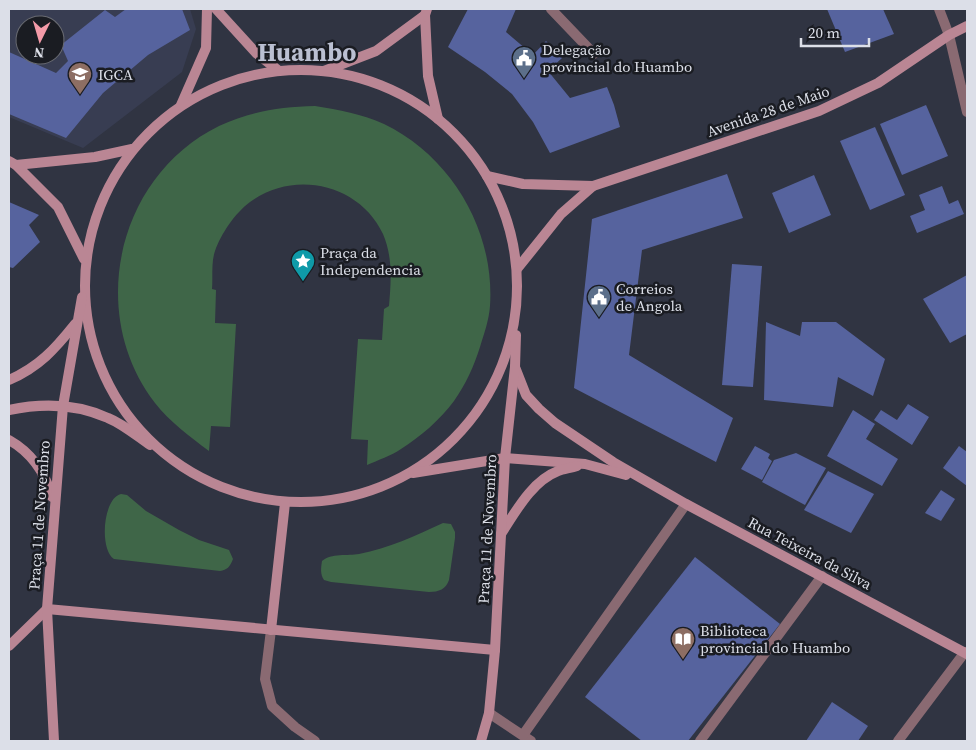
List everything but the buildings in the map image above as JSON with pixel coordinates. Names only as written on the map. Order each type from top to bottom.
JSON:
[{"type":"main road","points":[[181,105],[206,48],[207,9]]},
{"type":"main road","points":[[216,9],[256,53],[279,71]]},
{"type":"main road","points":[[324,71],[376,51],[426,12]]},
{"type":"main road","points":[[426,12],[428,76],[438,119]]},
{"type":"main road","name":"Avenida 28 de Maio","points":[[594,186],[819,111],[878,83],[949,35],[967,26]]},
{"type":"main road","name":"Praça 11 de Novembro","points":[[54,741],[47,609],[54,503],[63,406],[82,293],[84,259],[100,200],[132,149],[155,125],[181,105],[228,82],[279,71],[324,71],[385,87],[438,119],[487,176],[508,221],[517,269],[515,366],[505,458],[495,650],[489,713],[481,741]]},
{"type":"main road","points":[[12,163],[95,158],[132,149]]},
{"type":"main road","points":[[12,163],[58,207],[84,259]]},
{"type":"main road","points":[[487,176],[523,184],[594,186]]},
{"type":"main road","points":[[517,269],[561,214],[594,186]]},
{"type":"main road","name":"Praça 11 de Novembro","points":[[82,293],[103,379],[157,450],[217,487],[285,503],[350,498],[411,473],[450,444],[482,407],[504,364],[516,317]]},
{"type":"main road","points":[[9,380],[31,369],[43,360],[76,324]]},
{"type":"main road","name":"Rua Teixeira da Silva","points":[[515,366],[526,395],[539,409],[555,423],[612,462],[686,504],[966,653]]},
{"type":"main road","points":[[9,410],[28,406],[63,406],[108,418],[157,450]]},
{"type":"main road","points":[[9,440],[20,446],[32,457],[42,471],[54,503]]},
{"type":"main road","name":"Rua Teixeira da Silva","points":[[411,473],[505,458],[585,464],[639,478]]},
{"type":"main road","points":[[500,534],[518,507],[535,487],[557,472],[585,464]]},
{"type":"main road","points":[[270,630],[285,503]]},
{"type":"main road","points":[[9,646],[47,609],[495,650]]},
{"type":"street","points":[[551,9],[594,54]]},
{"type":"street","points":[[939,9],[949,35],[967,112]]},
{"type":"street","points":[[489,713],[527,738],[686,504]]},
{"type":"street","points":[[700,741],[822,576]]},
{"type":"street","points":[[270,630],[265,679],[272,706],[294,727],[315,741]]},
{"type":"street","points":[[898,741],[966,653]]},
{"type":"shaded area","name":"IGCA","points":[[9,9],[190,9],[196,29],[182,72],[83,148],[9,117]]},
{"type":"green space","points":[[315,106],[359,115],[384,124],[408,138],[430,156],[449,176],[477,224],[490,278],[490,306],[486,327],[478,354],[458,395],[442,415],[415,439],[393,454],[367,465],[368,440],[351,439],[358,339],[382,340],[384,309],[389,306],[390,261],[383,234],[372,217],[359,203],[342,193],[324,187],[305,184],[286,186],[267,192],[244,207],[229,224],[221,238],[215,251],[213,265],[212,289],[216,290],[215,323],[236,324],[230,427],[211,426],[209,451],[173,423],[155,403],[134,367],[122,329],[118,289],[123,250],[136,212],[156,178],[184,149],[219,126],[266,111],[290,107]]},
{"type":"green space","points":[[121,494],[127,495],[146,511],[179,530],[199,540],[229,550],[233,559],[231,564],[226,569],[220,571],[114,559],[109,554],[106,545],[105,524],[110,504]]},
{"type":"green space","points":[[443,523],[451,524],[455,532],[455,538],[449,580],[442,589],[429,592],[331,582],[323,578],[321,571],[322,561],[326,558],[359,554],[381,548]]},
{"type":"place","name":"Delegação provincial do Huambo","points":[[524,79]]},
{"type":"place","name":"IGCA","points":[[80,95]]},
{"type":"place","name":"Praça da Independencia","points":[[303,282]]},
{"type":"place","name":"Correios de Angola","points":[[599,318]]},
{"type":"place","name":"Biblioteca provincial do Huambo","points":[[683,660]]},
{"type":"district","name":"Huambo","points":[[307,52]]}]
